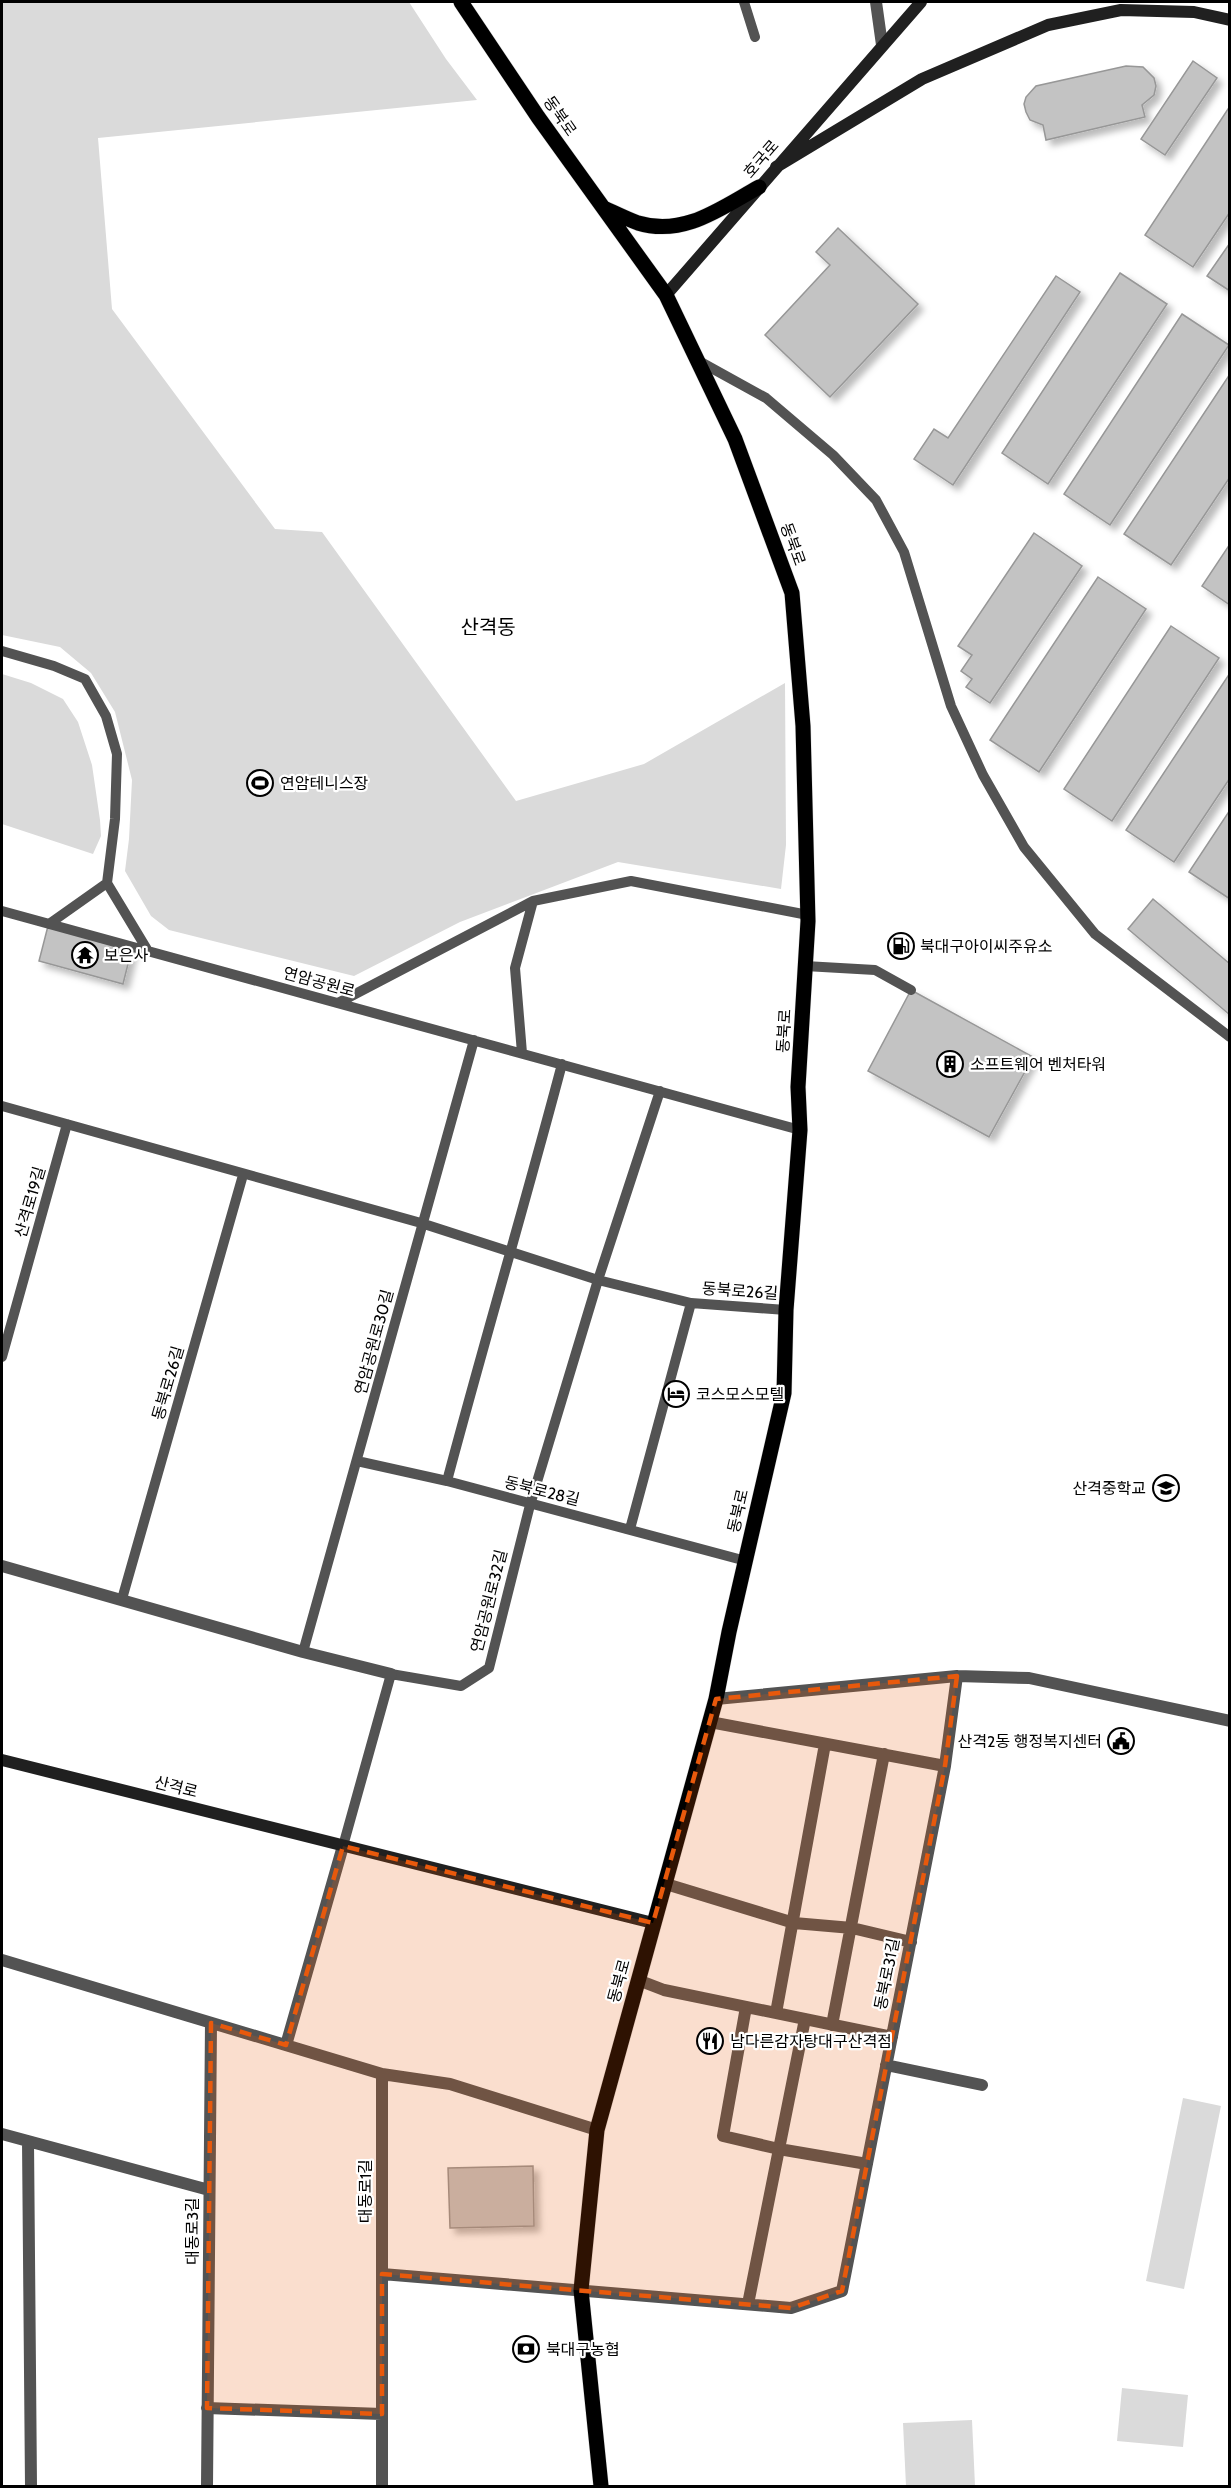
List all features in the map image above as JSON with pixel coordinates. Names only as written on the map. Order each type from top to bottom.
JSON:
[{"type":"main road","name":"동북로","points":[[461,2],[538,117],[666,295],[735,440],[792,593],[803,726],[808,915],[798,1087],[800,1130],[786,1310],[784,1393],[717,1699],[597,2130],[581,2290],[601,2487]]},
{"type":"main road","name":"호국로","points":[[666,295],[921,2]]},
{"type":"main road","points":[[776,167],[922,79],[1048,25],[1121,10],[1194,12],[1230,20]]},
{"type":"main road","points":[[604,208],[640,223],[671,227],[694,223],[759,187]]},
{"type":"main road","name":"산격로","points":[[2,1760],[654,1923]]},
{"type":"street","points":[[876,2],[882,45]]},
{"type":"street","name":"연암공원로32길","points":[[2,1566],[303,1652],[391,1674]]},
{"type":"street","points":[[717,1699],[957,1676],[1029,1678],[1230,1721]]},
{"type":"street","name":"동북로31길","points":[[581,2290],[791,2308],[842,2291],[945,1766],[957,1676]]},
{"type":"street","points":[[710,1722],[945,1766]]},
{"type":"street","points":[[776,2013],[825,1744]]},
{"type":"street","points":[[832,2025],[884,1754]]},
{"type":"street","points":[[286,2045],[343,1846]]},
{"type":"street","points":[[666,1884],[794,1923],[852,1928],[911,1942]]},
{"type":"street","points":[[2,1960],[382,2074],[450,2084],[597,2130]]},
{"type":"street","points":[[638,1980],[664,1990],[892,2037]]},
{"type":"street","points":[[746,2007],[723,2136],[779,2149],[867,2164]]},
{"type":"street","points":[[748,2304],[805,2019]]},
{"type":"street","points":[[209,2190],[211,2023]]},
{"type":"street","points":[[886,2065],[982,2085]]},
{"type":"street","name":"대동로1길","points":[[382,2074],[382,2487]]},
{"type":"street","name":"대동로3길","points":[[2,2134],[209,2190],[207,2487]]},
{"type":"street","points":[[28,2141],[31,2487]]},
{"type":"street","points":[[382,2274],[581,2290]]},
{"type":"street","points":[[207,2408],[382,2414]]},
{"type":"lane","points":[[744,2],[755,37]]},
{"type":"lane","points":[[697,360],[766,398],[833,455],[876,500],[904,552],[951,706],[983,775],[1024,847],[1095,934],[1230,1037]]},
{"type":"lane","points":[[2,651],[54,666],[85,679],[106,716],[117,754],[115,819],[107,883],[148,951]]},
{"type":"lane","points":[[338,1003],[533,901],[631,881],[808,915]]},
{"type":"lane","points":[[49,924],[107,883]]},
{"type":"lane","points":[[522,1053],[515,968],[533,901]]},
{"type":"lane","name":"연암공원로","points":[[2,911],[800,1130]]},
{"type":"lane","points":[[806,966],[875,970],[911,990]]},
{"type":"lane","name":"연암공원로30길","points":[[303,1652],[474,1040]]},
{"type":"lane","points":[[447,1481],[483,1343],[511,1252],[562,1064]]},
{"type":"lane","name":"연암공원로32길","points":[[391,1674],[461,1686],[489,1668],[530,1505],[598,1280],[660,1091]]},
{"type":"lane","name":"동북로26길","points":[[2,1106],[422,1223],[598,1280],[691,1303],[786,1310]]},
{"type":"lane","name":"산격로19길","points":[[2,1357],[67,1124]]},
{"type":"lane","name":"동북로26길","points":[[122,1599],[243,1175]]},
{"type":"lane","name":"동북로26길","points":[[630,1529],[665,1407],[691,1303]]},
{"type":"lane","name":"동북로28길","points":[[357,1461],[447,1481],[746,1561]]},
{"type":"lane","points":[[343,1846],[391,1674]]},
{"type":"highlighted area","points":[[957,1676],[945,1766],[842,2291],[791,2308],[382,2274],[382,2414],[207,2408],[211,2023],[286,2045],[343,1846],[653,1923],[716,1699]]},
{"type":"shaded area","points":[[2,2],[409,2],[446,59],[477,100],[98,138],[112,309],[275,529],[322,532],[516,801],[644,764],[785,683],[786,845],[781,889],[618,862],[460,922],[354,976],[169,930],[151,916],[125,871],[132,780],[115,712],[91,673],[60,647],[2,635]]},
{"type":"shaded area","points":[[2,674],[31,683],[63,699],[78,722],[92,765],[100,820],[101,836],[93,854],[2,824]]},
{"type":"shaded area","points":[[1183,2098],[1221,2106],[1184,2289],[1146,2281]]},
{"type":"shaded area","points":[[1122,2388],[1188,2395],[1183,2447],[1117,2441]]},
{"type":"shaded area","points":[[972,2420],[975,2486],[906,2486],[903,2423]]},
{"type":"building","points":[[1193,61],[1217,78],[1165,155],[1141,139]]},
{"type":"building","points":[[1126,66],[1143,67],[1154,78],[1156,86],[1154,95],[1142,105],[1145,117],[1046,140],[1043,125],[1030,120],[1024,104],[1026,97],[1036,86]]},
{"type":"building","points":[[1230,106],[1230,212],[1193,267],[1145,235]]},
{"type":"building","points":[[838,228],[918,304],[830,397],[765,335],[830,265],[816,252]]},
{"type":"building","points":[[1230,243],[1230,291],[1207,276]]},
{"type":"building","points":[[1120,273],[1167,304],[1048,484],[1002,453]]},
{"type":"building","points":[[1056,276],[1080,292],[953,485],[914,459],[934,429],[948,438]]},
{"type":"building","points":[[1182,314],[1229,345],[1110,525],[1064,494]]},
{"type":"building","points":[[1230,374],[1230,477],[1171,565],[1124,534]]},
{"type":"building","points":[[1034,533],[1082,566],[990,703],[966,687],[972,679],[961,671],[972,655],[958,646]]},
{"type":"building","points":[[1230,544],[1230,605],[1202,586]]},
{"type":"building","points":[[1098,577],[1146,609],[1039,772],[990,740]]},
{"type":"building","points":[[1171,626],[1219,658],[1112,821],[1064,789]]},
{"type":"building","points":[[1230,673],[1230,778],[1174,862],[1126,830]]},
{"type":"building","points":[[1230,810],[1230,899],[1189,872]]},
{"type":"building","points":[[1153,899],[1230,964],[1230,1015],[1128,929]]},
{"type":"building","name":"보은사","points":[[48,926],[132,948],[123,984],[39,961]]},
{"type":"building","name":"소프트웨어 벤처타워","points":[[911,990],[1033,1057],[989,1137],[868,1071]]},
{"type":"building","points":[[533,2166],[534,2226],[450,2228],[448,2168]]},
{"type":"place","name":"연암테니스장","points":[[260,783]]},
{"type":"place","name":"북대구아이씨주유소","points":[[901,946]]},
{"type":"place","name":"보은사","points":[[85,955]]},
{"type":"place","name":"소프트웨어 벤처타워","points":[[950,1064]]},
{"type":"place","name":"코스모스모텔","points":[[676,1394]]},
{"type":"place","name":"산격중학교","points":[[1166,1488]]},
{"type":"place","name":"산격2동 행정복지센터","points":[[1121,1741]]},
{"type":"place","name":"남다른감자탕대구산격점","points":[[710,2041]]},
{"type":"place","name":"북대구농협","points":[[526,2349]]},
{"type":"district","name":"산격동","points":[[488,627]]}]
